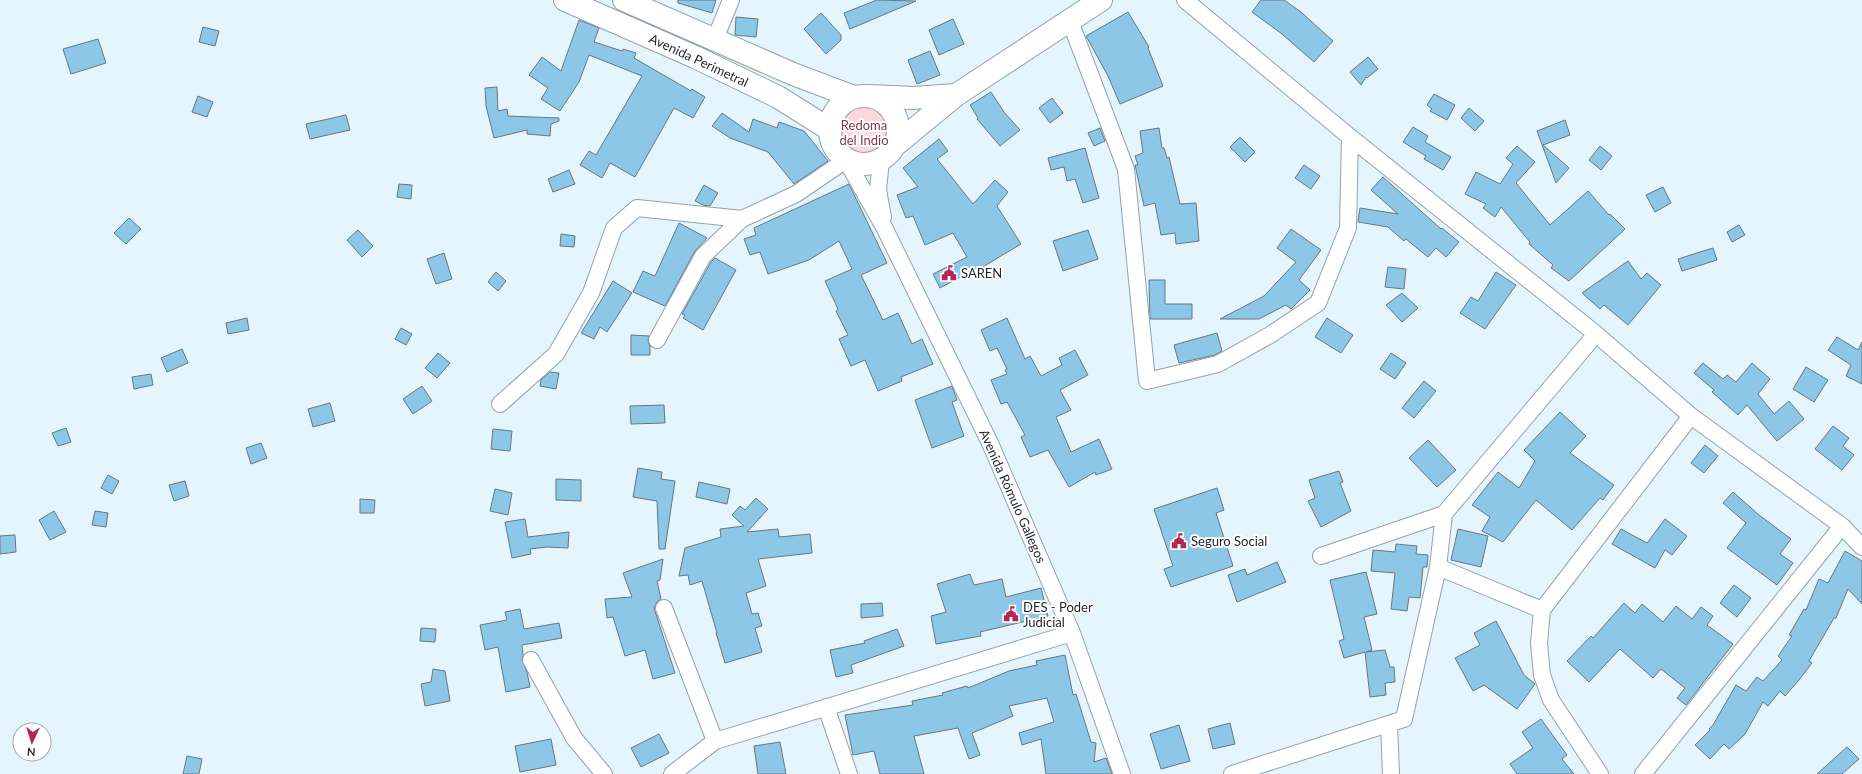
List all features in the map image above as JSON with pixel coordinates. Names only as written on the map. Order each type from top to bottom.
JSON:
[{"type":"main road","name":"Avenida Perimetral","points":[[565,0],[695,57],[778,97],[829,129]]},
{"type":"main road","name":"Avenida Perimetral","points":[[624,0],[793,74],[860,97]]},
{"type":"main road","points":[[956,95],[913,98],[860,97],[841,104],[832,115],[829,129],[833,147],[846,160],[863,165],[888,153],[956,95],[1101,0]]},
{"type":"main road","points":[[860,97],[877,99],[887,105],[894,114],[898,124],[898,136],[888,153]]},
{"type":"street","points":[[715,39],[731,0]]},
{"type":"street","points":[[1185,0],[1350,137],[1596,334],[1691,416],[1842,526],[1862,547]]},
{"type":"street","points":[[1070,20],[1126,169],[1147,381],[1218,364],[1270,335],[1318,303],[1348,228],[1350,137]]},
{"type":"street","name":"Avenida Rómulo Gallegos","points":[[884,227],[878,190],[888,153]]},
{"type":"street","points":[[657,340],[703,256],[742,219],[796,194],[846,160]]},
{"type":"street","name":"Avenida Rómulo Gallegos","points":[[846,160],[884,227],[990,443],[1072,633],[1122,774]]},
{"type":"street","points":[[500,404],[556,354],[591,293],[614,228],[638,208],[742,219]]},
{"type":"street","points":[[1321,556],[1444,514],[1596,334]]},
{"type":"street","points":[[1600,774],[1551,700],[1542,675],[1539,643],[1542,610],[1691,416]]},
{"type":"street","points":[[1232,774],[1404,719],[1438,567],[1444,514]]},
{"type":"street","points":[[1643,774],[1842,526]]},
{"type":"street","points":[[1438,567],[1542,610]]},
{"type":"street","points":[[664,608],[714,741]]},
{"type":"street","points":[[672,774],[714,741],[1072,633]]},
{"type":"street","points":[[531,660],[574,738],[604,774]]},
{"type":"street","points":[[826,707],[849,774]]},
{"type":"street","points":[[1389,724],[1391,774]]},
{"type":"green space","name":"Redoma del Indio","points":[[864,106],[874,108],[882,114],[888,122],[890,132],[888,142],[882,150],[874,156],[864,158],[854,156],[846,150],[840,142],[838,132],[840,122],[846,114],[854,108]]},
{"type":"building","points":[[678,0],[716,0],[712,13],[678,3]]},
{"type":"building","points":[[877,0],[916,1],[850,29],[844,13]]},
{"type":"building","points":[[1261,0],[1284,0],[1301,12],[1333,41],[1314,62],[1282,34],[1252,12]]},
{"type":"building","points":[[1128,12],[1149,47],[1148,48],[1163,86],[1120,104],[1108,76],[1086,36]]},
{"type":"building","points":[[821,13],[841,35],[841,40],[826,54],[804,29]]},
{"type":"building","points":[[736,17],[758,19],[756,37],[735,35]]},
{"type":"building","points":[[953,19],[964,44],[939,55],[929,30]]},
{"type":"building","points":[[579,20],[599,28],[594,42],[622,51],[623,49],[636,53],[634,58],[691,91],[692,89],[705,97],[693,118],[674,108],[635,177],[610,163],[602,178],[580,165],[589,151],[596,155],[642,76],[589,55],[579,82],[560,111],[541,99],[548,88],[529,75],[542,57],[561,71]]},
{"type":"building","points":[[203,27],[219,31],[215,46],[199,42]]},
{"type":"building","points":[[98,39],[106,63],[71,74],[63,49]]},
{"type":"building","points":[[930,51],[940,75],[917,84],[908,60]]},
{"type":"building","points":[[1368,57],[1378,69],[1367,78],[1366,77],[1361,85],[1350,72]]},
{"type":"building","points":[[497,87],[498,111],[507,109],[508,116],[559,118],[559,121],[551,124],[550,136],[527,134],[527,130],[494,138],[486,106],[485,88]]},
{"type":"building","points":[[991,92],[1004,112],[1020,130],[1000,146],[977,119],[978,118],[970,105]]},
{"type":"building","points":[[1434,94],[1455,105],[1447,120],[1430,111],[1432,109],[1427,105]]},
{"type":"building","points":[[198,96],[213,102],[207,117],[192,112]]},
{"type":"building","points":[[1052,98],[1063,113],[1050,123],[1039,108]]},
{"type":"building","points":[[1469,108],[1484,121],[1475,131],[1461,118]]},
{"type":"building","points":[[722,113],[749,132],[753,119],[777,128],[779,122],[804,131],[828,161],[794,184],[768,152],[730,138],[712,126]]},
{"type":"building","points":[[346,115],[350,130],[310,139],[306,124]]},
{"type":"building","points":[[1565,120],[1570,135],[1543,145],[1569,168],[1556,183],[1537,131]]},
{"type":"building","points":[[1413,127],[1428,136],[1425,142],[1451,157],[1443,170],[1424,159],[1426,156],[1403,142]]},
{"type":"building","points":[[1100,128],[1105,141],[1094,146],[1088,133]]},
{"type":"building","points":[[1159,128],[1162,148],[1164,148],[1167,158],[1169,157],[1180,204],[1196,203],[1199,241],[1176,244],[1175,233],[1161,235],[1155,203],[1144,206],[1135,165],[1138,165],[1135,156],[1143,153],[1140,131]]},
{"type":"building","points":[[1240,137],[1255,152],[1245,162],[1230,147]]},
{"type":"building","points":[[939,139],[948,151],[937,159],[973,204],[995,180],[1008,192],[997,206],[1021,244],[976,271],[975,269],[940,288],[933,274],[967,257],[953,233],[925,245],[913,216],[906,218],[897,195],[918,187],[903,168]]},
{"type":"building","points":[[1517,146],[1535,162],[1516,183],[1550,225],[1588,191],[1609,215],[1610,214],[1625,229],[1569,281],[1551,268],[1553,265],[1529,244],[1530,242],[1501,207],[1495,217],[1483,208],[1486,204],[1465,194],[1476,172],[1500,184],[1513,164],[1506,158]]},
{"type":"building","points":[[1600,146],[1612,156],[1601,170],[1589,160]]},
{"type":"building","points":[[1085,148],[1099,198],[1083,203],[1075,179],[1067,181],[1064,167],[1051,170],[1048,158]]},
{"type":"building","points":[[1304,165],[1320,176],[1311,189],[1295,178]]},
{"type":"building","points":[[569,170],[575,184],[553,192],[548,179]]},
{"type":"building","points":[[1383,177],[1441,229],[1442,228],[1459,242],[1446,257],[1436,248],[1428,257],[1406,239],[1404,241],[1388,227],[1358,222],[1360,208],[1398,214],[1371,190]]},
{"type":"building","points":[[399,184],[412,185],[411,199],[397,197]]},
{"type":"building","points":[[849,184],[887,263],[861,275],[883,320],[898,313],[912,344],[922,339],[933,364],[901,377],[902,381],[878,391],[865,360],[851,366],[839,339],[848,335],[836,311],[838,309],[825,281],[852,269],[839,241],[809,260],[768,274],[760,252],[750,255],[744,239],[756,235],[754,228]]},
{"type":"building","points":[[704,185],[718,193],[710,206],[703,205],[695,201]]},
{"type":"building","points":[[1663,187],[1671,203],[1655,212],[1646,195]]},
{"type":"building","points":[[129,218],[141,229],[126,244],[114,233]]},
{"type":"building","points":[[679,223],[707,238],[695,251],[665,306],[633,292],[643,271],[655,276]]},
{"type":"building","points":[[1739,225],[1745,235],[1732,242],[1727,232]]},
{"type":"building","points":[[1291,229],[1321,250],[1299,280],[1310,290],[1291,309],[1286,305],[1259,319],[1220,319],[1264,296],[1296,262],[1277,248]]},
{"type":"building","points":[[358,230],[373,246],[362,257],[347,240]]},
{"type":"building","points":[[1088,230],[1098,259],[1063,271],[1053,241]]},
{"type":"building","points":[[561,234],[575,236],[574,247],[560,246]]},
{"type":"building","points":[[1713,248],[1717,260],[1682,271],[1678,259]]},
{"type":"building","points":[[444,253],[452,279],[436,284],[427,259]]},
{"type":"building","points":[[715,258],[736,270],[703,330],[683,318],[685,315],[682,314],[711,262]]},
{"type":"building","points":[[1628,261],[1641,279],[1647,273],[1661,285],[1628,325],[1604,305],[1600,309],[1582,293]]},
{"type":"building","points":[[1388,267],[1406,269],[1404,289],[1385,287]]},
{"type":"building","points":[[496,272],[506,281],[498,291],[488,282]]},
{"type":"building","points":[[1496,272],[1516,285],[1485,329],[1460,313],[1471,297],[1478,301]]},
{"type":"building","points":[[1149,280],[1165,280],[1165,304],[1192,304],[1192,319],[1150,319]]},
{"type":"building","points":[[613,281],[632,293],[607,332],[600,327],[594,339],[581,333]]},
{"type":"building","points":[[1402,293],[1418,308],[1402,322],[1386,305]]},
{"type":"building","points":[[247,318],[249,330],[228,334],[226,323]]},
{"type":"building","points":[[1007,318],[1025,359],[1030,356],[1041,376],[1062,365],[1059,358],[1075,350],[1088,375],[1060,390],[1071,410],[1056,417],[1071,452],[1099,439],[1112,469],[1096,475],[1095,472],[1069,487],[1048,450],[1030,457],[1021,437],[1025,435],[1007,402],[1001,404],[991,380],[1007,374],[1005,370],[1007,369],[997,348],[990,351],[981,330]]},
{"type":"building","points":[[1327,318],[1353,335],[1341,353],[1315,337]]},
{"type":"building","points":[[401,328],[412,334],[406,345],[395,339]]},
{"type":"building","points":[[1217,333],[1222,351],[1215,355],[1179,363],[1174,345]]},
{"type":"building","points":[[631,335],[649,336],[648,341],[650,355],[631,355]]},
{"type":"building","points":[[1837,337],[1858,350],[1862,342],[1862,384],[1846,376],[1851,365],[1828,350]]},
{"type":"building","points":[[182,349],[188,363],[167,372],[161,358]]},
{"type":"building","points":[[438,353],[450,363],[437,378],[425,368]]},
{"type":"building","points":[[1391,353],[1406,363],[1395,379],[1380,369]]},
{"type":"building","points":[[1703,363],[1723,379],[1727,375],[1736,382],[1752,363],[1770,379],[1758,394],[1774,414],[1789,401],[1804,419],[1777,441],[1747,405],[1738,415],[1712,392],[1714,390],[1694,373]]},
{"type":"building","points":[[1806,367],[1828,380],[1814,402],[1793,389]]},
{"type":"building","points":[[550,372],[559,373],[556,389],[540,386],[541,380]]},
{"type":"building","points":[[151,374],[153,385],[134,389],[132,377]]},
{"type":"building","points":[[1424,381],[1436,391],[1414,418],[1402,408]]},
{"type":"building","points":[[422,386],[432,401],[413,414],[403,399]]},
{"type":"building","points":[[952,386],[957,400],[952,402],[964,436],[932,448],[915,400]]},
{"type":"building","points":[[330,403],[335,421],[313,427],[308,409]]},
{"type":"building","points":[[664,405],[665,423],[631,424],[630,406]]},
{"type":"building","points":[[1560,412],[1586,436],[1570,453],[1614,485],[1603,500],[1600,498],[1572,530],[1536,500],[1503,542],[1482,531],[1490,517],[1472,505],[1498,472],[1519,488],[1535,461],[1524,450]]},
{"type":"building","points":[[1833,426],[1849,438],[1843,446],[1854,455],[1842,470],[1815,449]]},
{"type":"building","points":[[66,428],[71,442],[58,446],[52,433]]},
{"type":"building","points":[[493,429],[512,431],[510,451],[491,449]]},
{"type":"building","points":[[1428,440],[1456,470],[1437,487],[1409,458]]},
{"type":"building","points":[[261,443],[267,458],[251,464],[246,448]]},
{"type":"building","points":[[1705,445],[1718,456],[1704,473],[1691,463]]},
{"type":"building","points":[[638,468],[662,472],[661,479],[675,481],[665,549],[659,549],[657,501],[633,497]]},
{"type":"building","points":[[1339,471],[1343,482],[1340,483],[1351,511],[1321,527],[1308,501],[1315,498],[1309,480]]},
{"type":"building","points":[[108,475],[119,481],[112,494],[101,488]]},
{"type":"building","points":[[556,479],[581,480],[581,501],[556,500]]},
{"type":"building","points":[[185,481],[189,496],[174,501],[169,485]]},
{"type":"building","points":[[699,482],[730,489],[727,504],[696,497]]},
{"type":"building","points":[[1217,488],[1224,510],[1216,513],[1233,566],[1171,587],[1164,569],[1173,566],[1154,509]]},
{"type":"building","points":[[495,489],[512,493],[508,515],[490,511]]},
{"type":"building","points":[[1733,492],[1759,515],[1791,539],[1780,554],[1793,563],[1777,585],[1727,548],[1746,523],[1723,503]]},
{"type":"building","points":[[756,498],[768,509],[747,532],[778,529],[779,537],[810,534],[812,553],[758,559],[766,586],[746,593],[752,614],[758,613],[762,626],[755,628],[762,652],[725,663],[702,581],[690,585],[688,575],[679,576],[685,548],[721,537],[720,529],[744,526],[732,515],[740,506],[745,510]]},
{"type":"building","points":[[360,499],[375,500],[374,513],[360,513]]},
{"type":"building","points":[[54,511],[66,532],[50,540],[39,520]]},
{"type":"building","points":[[95,511],[108,513],[106,527],[92,525]]},
{"type":"building","points":[[525,519],[528,537],[569,532],[568,548],[547,547],[530,549],[531,554],[512,558],[505,522]]},
{"type":"building","points":[[1665,519],[1687,536],[1672,555],[1665,550],[1655,568],[1612,544],[1621,529],[1647,543]]},
{"type":"building","points":[[1458,529],[1488,536],[1481,567],[1451,560]]},
{"type":"building","points":[[15,535],[16,552],[0,554],[0,536]]},
{"type":"building","points":[[1396,544],[1417,546],[1416,554],[1428,555],[1427,567],[1423,567],[1420,598],[1409,597],[1407,611],[1391,609],[1395,573],[1371,571],[1373,550],[1395,552]]},
{"type":"building","points":[[1845,551],[1862,561],[1862,604],[1848,589],[1836,618],[1834,618],[1809,661],[1812,663],[1799,680],[1785,696],[1780,691],[1768,706],[1763,702],[1745,734],[1729,749],[1724,744],[1710,759],[1695,745],[1710,730],[1709,729],[1713,725],[1736,685],[1746,691],[1757,677],[1763,681],[1782,660],[1778,656],[1792,636],[1789,635],[1804,609],[1806,610],[1819,579],[1828,583]]},
{"type":"building","points":[[663,559],[660,580],[657,581],[661,599],[657,602],[654,608],[675,673],[653,679],[645,650],[625,656],[613,617],[607,618],[605,599],[632,597],[623,573]]},
{"type":"building","points":[[1277,562],[1286,582],[1237,602],[1228,575],[1245,569],[1247,575]]},
{"type":"building","points":[[1366,572],[1377,614],[1364,617],[1372,650],[1366,652],[1385,650],[1390,667],[1394,667],[1395,682],[1385,683],[1386,695],[1370,697],[1365,652],[1344,658],[1339,641],[1344,639],[1330,580]]},
{"type":"building","points":[[970,574],[974,585],[1002,579],[1006,597],[1041,588],[1048,616],[980,632],[981,636],[936,644],[931,616],[946,612],[937,584]]},
{"type":"building","points":[[1734,585],[1751,598],[1737,617],[1720,603]]},
{"type":"building","points":[[882,603],[883,616],[861,618],[861,604]]},
{"type":"building","points":[[1624,603],[1635,613],[1642,604],[1663,622],[1676,606],[1692,619],[1701,607],[1713,616],[1707,625],[1733,644],[1686,705],[1677,698],[1685,688],[1661,669],[1653,678],[1620,649],[1589,682],[1567,661],[1591,636],[1593,638]]},
{"type":"building","points":[[520,609],[524,629],[559,623],[562,638],[522,645],[522,660],[527,672],[530,687],[506,692],[498,647],[485,650],[480,625],[507,620],[505,612]]},
{"type":"building","points":[[1496,621],[1524,675],[1535,684],[1517,709],[1484,685],[1473,691],[1455,658],[1480,645],[1474,633]]},
{"type":"building","points":[[421,628],[436,629],[435,642],[420,641]]},
{"type":"building","points":[[897,629],[904,646],[851,665],[853,673],[836,677],[830,650],[865,643],[864,641]]},
{"type":"building","points":[[1065,655],[1073,695],[1076,694],[1091,742],[1096,743],[1094,762],[1106,758],[1112,774],[1046,774],[1041,739],[1022,745],[1019,733],[1054,722],[1047,698],[1009,706],[1013,716],[972,733],[980,755],[969,759],[958,728],[914,736],[924,774],[880,774],[874,751],[853,755],[845,715],[913,705],[912,701],[943,695],[942,693],[967,686],[968,688],[1009,671],[1037,665],[1036,661]]},
{"type":"building","points":[[433,669],[445,671],[450,701],[425,706],[421,684],[431,682]]},
{"type":"building","points":[[1541,719],[1567,755],[1562,759],[1574,774],[1517,774],[1510,764],[1533,748],[1522,732]]},
{"type":"building","points":[[1230,723],[1235,744],[1213,749],[1208,729]]},
{"type":"building","points":[[1179,725],[1190,761],[1161,769],[1150,734]]},
{"type":"building","points":[[659,734],[669,753],[641,767],[631,748]]},
{"type":"building","points":[[551,739],[556,765],[520,772],[515,746]]},
{"type":"building","points":[[780,742],[786,774],[758,774],[754,746]]},
{"type":"building","points":[[1847,747],[1859,759],[1842,774],[1817,774]]},
{"type":"building","points":[[187,756],[202,759],[199,774],[183,774]]},
{"type":"place","name":"SAREN","points":[[949,273]]},
{"type":"place","name":"Seguro Social","points":[[1179,541]]},
{"type":"place","name":"DES - Poder Judicial","points":[[1011,614]]}]
